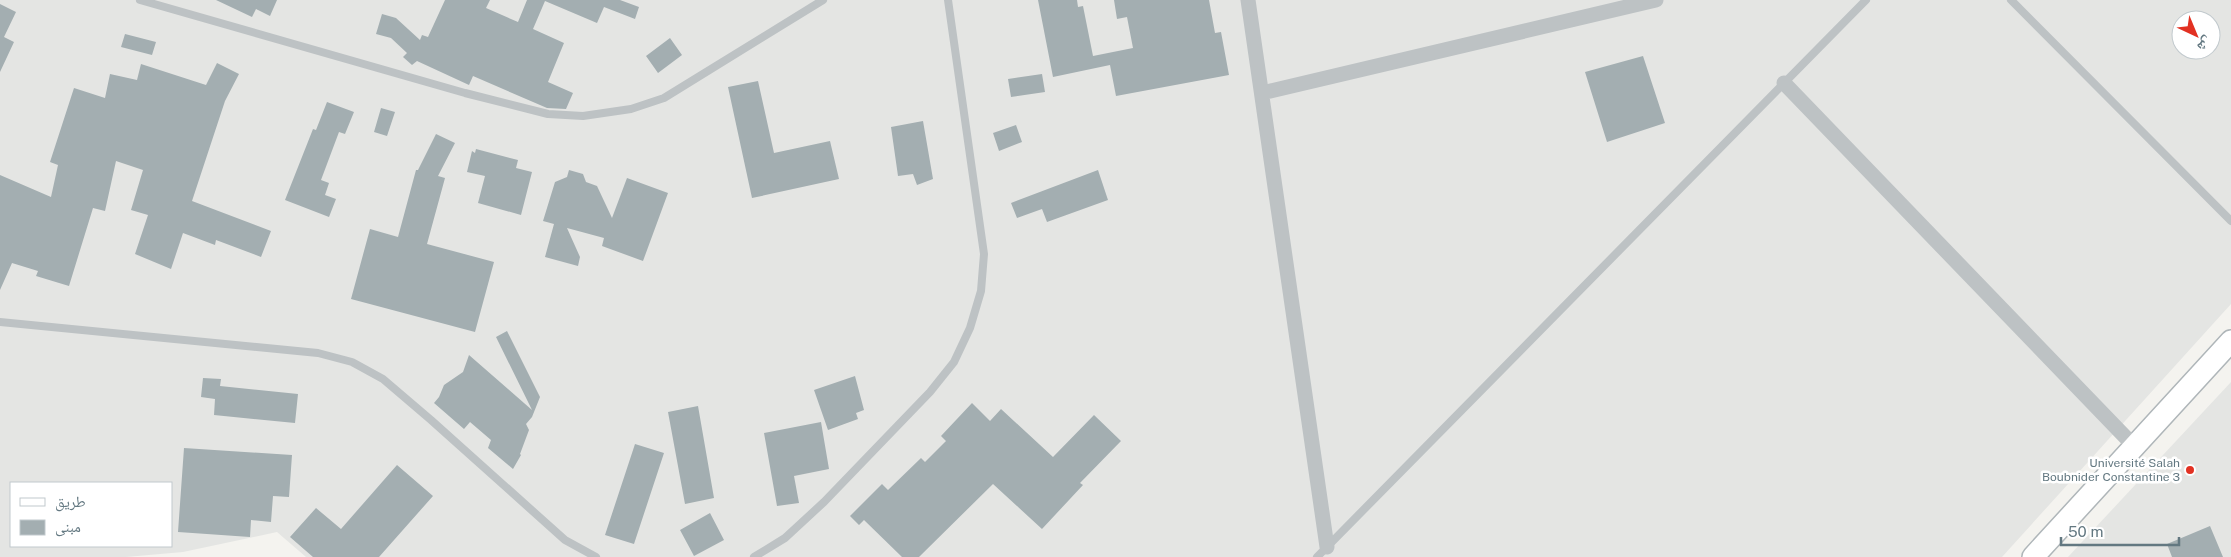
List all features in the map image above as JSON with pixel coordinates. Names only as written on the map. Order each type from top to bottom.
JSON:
[{"type":"main road","points":[[2033,557],[2231,341]]},
{"type":"street","points":[[1248,0],[1262,93],[1322,552]]},
{"type":"street","points":[[1262,93],[1656,0]]},
{"type":"street","points":[[1784,83],[2134,446]]},
{"type":"lane","points":[[140,0],[465,93],[548,114],[583,116],[631,109],[664,98],[823,0]]},
{"type":"lane","points":[[754,557],[785,538],[824,502],[930,392],[954,362],[970,328],[981,291],[984,254],[948,0]]},
{"type":"lane","points":[[1322,552],[1866,0]]},
{"type":"lane","points":[[2011,0],[2231,221]]},
{"type":"lane","points":[[0,322],[318,353],[352,362],[383,379],[432,420],[565,540],[596,557]]},
{"type":"shaded area","points":[[0,0],[2231,0],[2231,304],[2002,557],[306,557],[277,532],[183,552],[126,557],[0,557]]},
{"type":"shaded area","name":"Université Salah Boubnider Constantine 3","points":[[2231,382],[2231,557],[2068,557]]},
{"type":"building","points":[[216,0],[277,0],[270,16],[256,9],[252,17]]},
{"type":"building","points":[[445,0],[490,0],[486,8],[518,22],[527,0],[620,0],[639,7],[635,19],[604,7],[597,23],[545,1],[533,29],[564,43],[548,82],[573,93],[566,109],[547,108],[473,76],[469,85],[417,61],[412,65],[403,57],[407,53],[391,38],[376,34],[382,14],[396,18],[420,40],[422,35],[428,37]]},
{"type":"building","points":[[1038,0],[1077,0],[1078,7],[1083,6],[1093,56],[1133,48],[1127,17],[1117,19],[1114,0],[1209,0],[1215,33],[1221,32],[1229,75],[1116,96],[1110,65],[1053,77]]},
{"type":"building","points":[[0,4],[16,12],[4,37],[14,42],[0,72]]},
{"type":"building","points":[[125,34],[156,42],[152,55],[121,47]]},
{"type":"building","points":[[670,38],[682,55],[658,73],[646,56]]},
{"type":"building","points":[[1643,56],[1665,123],[1607,142],[1585,72]]},
{"type":"building","points":[[217,63],[239,74],[225,101],[192,201],[271,231],[261,257],[216,240],[215,245],[183,233],[171,269],[135,254],[148,215],[131,210],[143,170],[116,161],[105,211],[93,208],[69,286],[36,276],[38,271],[12,263],[0,290],[0,175],[51,197],[58,165],[50,162],[74,88],[105,98],[110,74],[137,80],[141,64],[206,85]]},
{"type":"building","points":[[1042,74],[1045,92],[1011,97],[1008,79]]},
{"type":"building","points":[[758,81],[774,153],[830,141],[839,179],[752,198],[728,87]]},
{"type":"building","points":[[327,102],[354,112],[345,134],[339,132],[321,180],[329,183],[325,195],[336,199],[329,217],[285,200],[313,129],[316,130]]},
{"type":"building","points":[[381,108],[395,112],[387,136],[374,132]]},
{"type":"building","points":[[923,121],[933,179],[917,185],[913,174],[898,176],[891,127]]},
{"type":"building","points":[[1016,125],[1022,142],[999,151],[993,133]]},
{"type":"building","points":[[436,134],[455,143],[438,176],[445,178],[427,244],[494,262],[475,332],[351,299],[370,229],[398,237],[416,170],[418,170]]},
{"type":"building","points":[[476,149],[518,160],[516,168],[532,172],[521,215],[478,203],[485,176],[467,172],[472,151],[475,153]]},
{"type":"building","points":[[569,170],[583,174],[586,182],[597,186],[612,218],[627,178],[668,193],[643,261],[602,246],[604,238],[567,228],[580,257],[578,266],[545,257],[554,224],[543,221],[555,182],[567,177]]},
{"type":"building","points":[[1098,170],[1108,200],[1047,222],[1042,209],[1017,218],[1011,203]]},
{"type":"building","points":[[507,331],[540,397],[532,417],[526,424],[529,430],[521,455],[513,469],[488,448],[491,440],[470,422],[464,429],[434,403],[444,385],[463,372],[469,355],[532,410],[496,337]]},
{"type":"building","points":[[855,376],[864,410],[856,413],[858,419],[828,430],[814,390]]},
{"type":"building","points":[[203,378],[221,379],[220,386],[298,394],[295,423],[214,415],[215,399],[201,397]]},
{"type":"building","points":[[972,403],[990,421],[1001,409],[1053,457],[1094,415],[1121,441],[1080,483],[1083,485],[1042,529],[993,484],[919,557],[902,557],[864,520],[859,525],[850,516],[882,484],[888,490],[921,458],[925,462],[946,441],[941,436]]},
{"type":"building","points":[[698,406],[714,498],[685,504],[668,412]]},
{"type":"building","points":[[821,422],[829,469],[794,476],[799,503],[777,506],[764,433]]},
{"type":"building","points":[[635,444],[664,453],[634,544],[605,535]]},
{"type":"building","points":[[184,448],[292,455],[289,497],[273,496],[271,522],[251,520],[250,537],[178,532]]},
{"type":"building","points":[[397,465],[433,496],[379,557],[313,557],[290,537],[316,508],[341,529]]},
{"type":"building","points":[[710,513],[724,540],[694,556],[680,530]]},
{"type":"building","points":[[2210,526],[2223,557],[2172,557],[2167,544]]},
{"type":"place","name":"Université Salah Boubnider Constantine 3","points":[[2190,470]]}]
